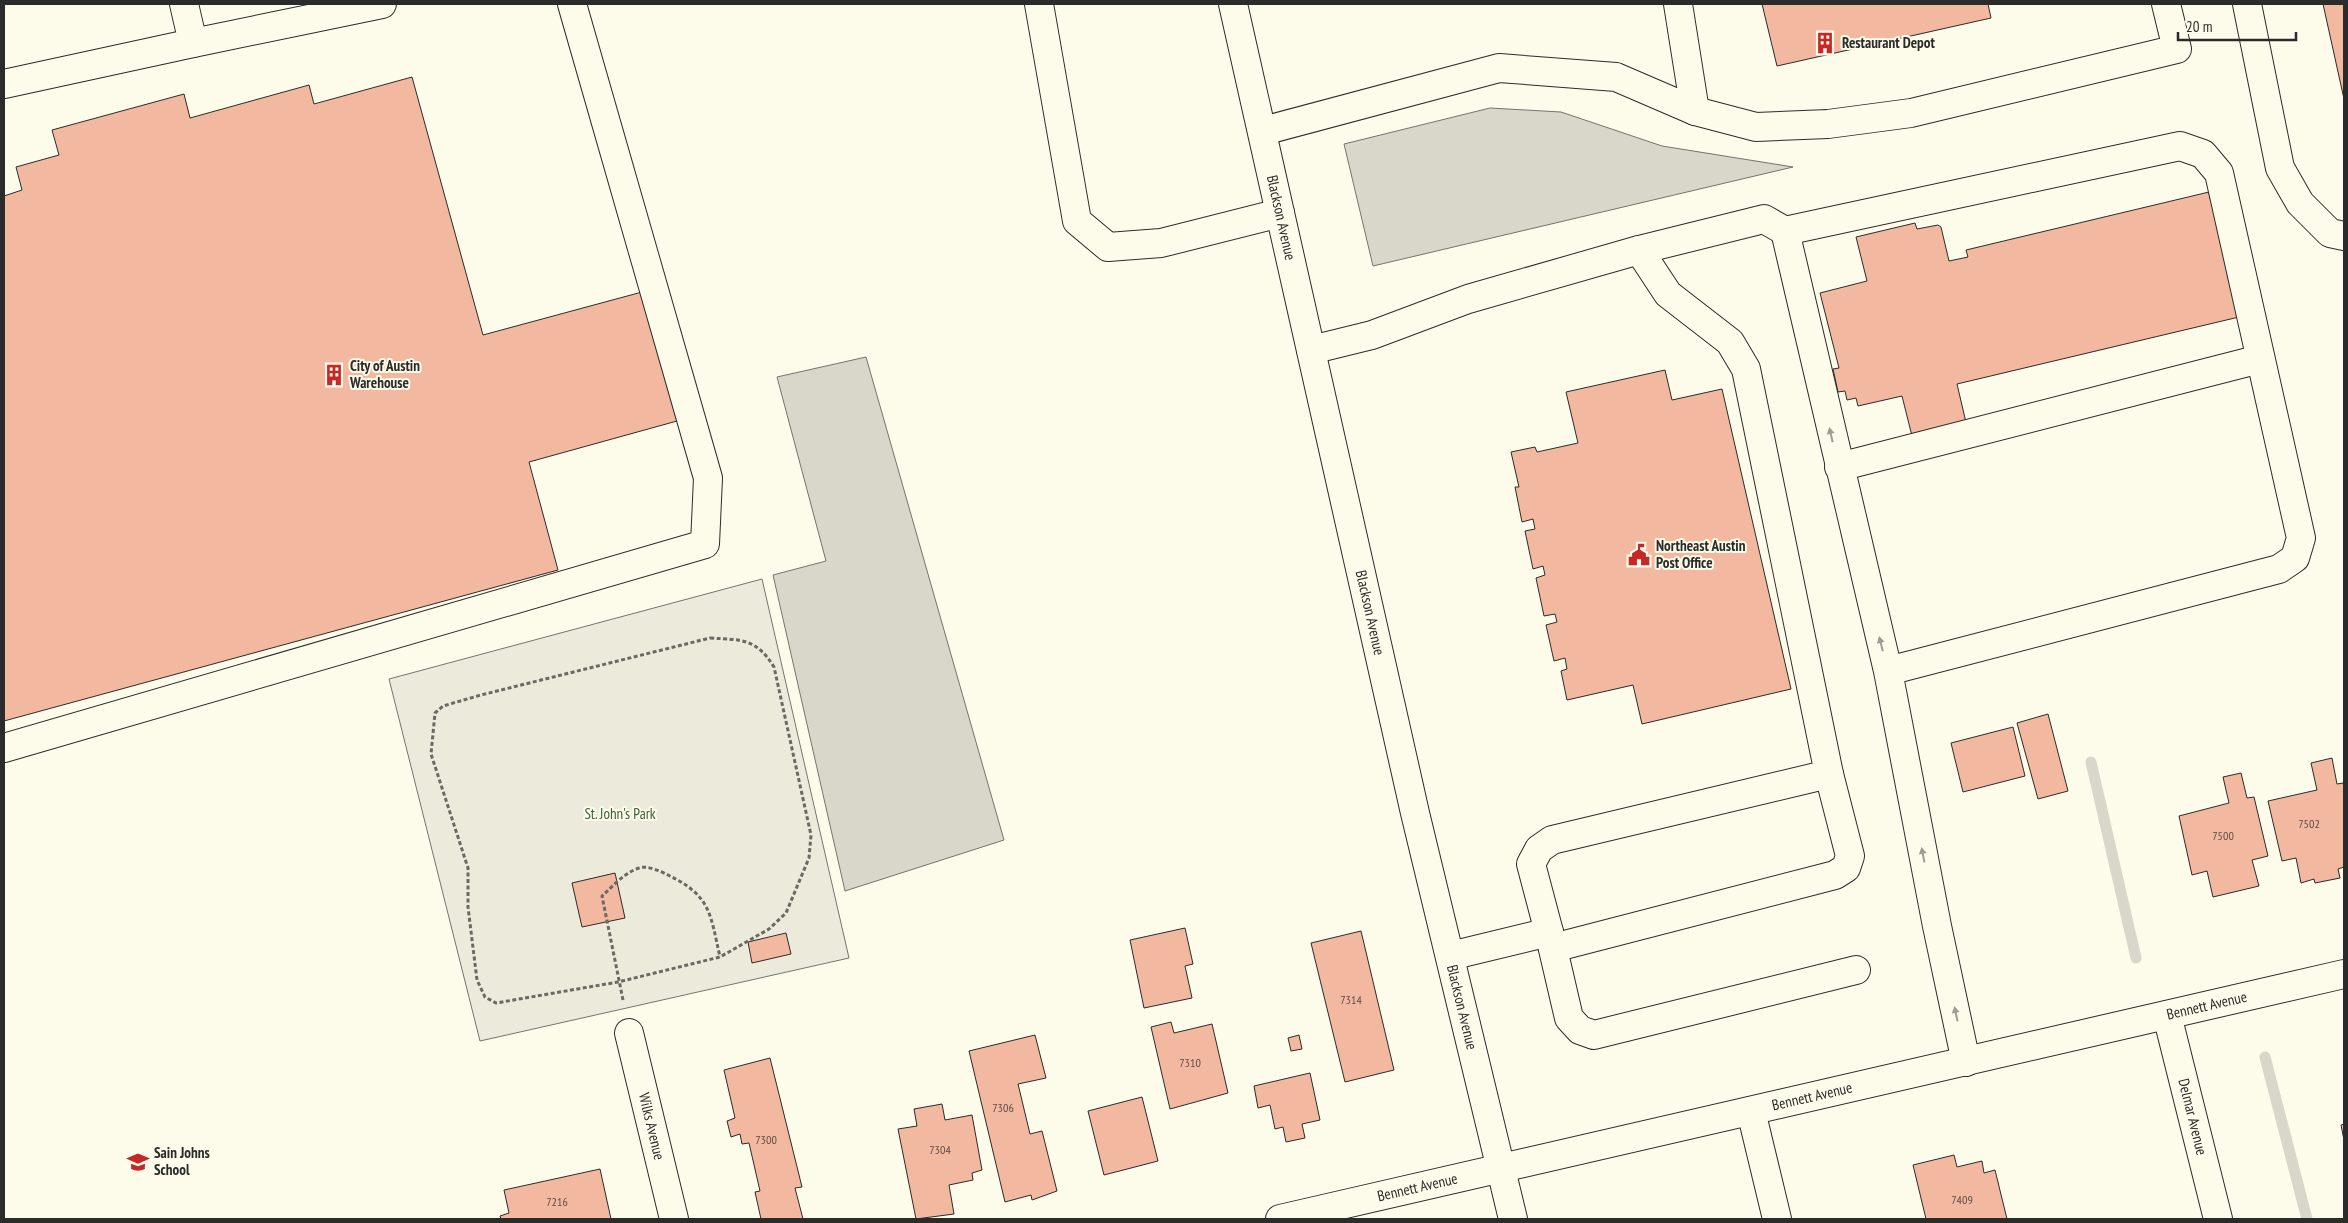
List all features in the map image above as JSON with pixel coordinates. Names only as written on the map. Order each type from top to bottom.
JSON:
[{"type":"street","points":[[184,4],[193,43]]},
{"type":"street","points":[[4,84],[382,4]]},
{"type":"street","points":[[4,748],[706,544],[708,478],[572,4]]},
{"type":"street","points":[[1039,4],[1077,221],[1108,247],[1161,243],[1280,213]]},
{"type":"street","name":"Blackson Avenue","points":[[1233,4],[1337,457],[1415,813],[1513,1219]]},
{"type":"street","points":[[1678,4],[1696,111]]},
{"type":"street","points":[[1263,132],[1499,68],[1616,77],[1696,111],[1756,128],[1828,124],[1911,113],[2177,49],[2166,4]]},
{"type":"street","points":[[2247,4],[2280,168],[2300,203],[2330,232],[2344,236]]},
{"type":"street","points":[[1311,350],[1372,335],[1468,299],[1639,250],[1764,219],[1785,231],[2180,146],[2204,154],[2219,173],[2301,538],[2295,558],[2280,569],[1888,670]]},
{"type":"street","points":[[1785,231],[1839,468],[1888,670],[1937,926],[1966,1062]]},
{"type":"street","points":[[1450,956],[1550,940],[1835,875],[1846,868],[1850,856],[1829,774],[1746,369],[1730,342],[1668,294],[1639,250]]},
{"type":"street","points":[[1839,468],[2260,359]]},
{"type":"street","points":[[1829,774],[1552,840],[1539,849],[1531,864],[1568,1018],[1580,1030],[1594,1035],[1856,970]]},
{"type":"street","name":"Bennett Avenue","points":[[1280,1219],[2344,974]]},
{"type":"street","name":"Delmar Avenue","points":[[2167,1015],[2218,1219]]},
{"type":"street","name":"Wilks Avenue","points":[[629,1033],[674,1219]]},
{"type":"street","points":[[1751,1111],[1777,1219]]},
{"type":"path","points":[[710,638],[752,643],[764,651],[774,667],[811,835],[809,858],[786,913],[769,929],[720,957],[618,982],[496,1003],[485,997],[477,980],[468,907],[468,868],[431,754],[435,713],[443,706],[710,638]]},
{"type":"path","points":[[618,982],[602,896],[623,876],[640,867],[658,870],[687,884],[702,899],[711,918],[720,957]]},
{"type":"green space","name":"St. John's Park","points":[[762,579],[849,958],[480,1041],[389,679]]},
{"type":"shaded area","points":[[1490,108],[1561,112],[1662,146],[1793,167],[1373,266],[1344,144]]},
{"type":"shaded area","points":[[866,357],[1004,840],[845,891],[773,575],[826,561],[777,377]]},
{"type":"building","name":"Restaurant Depot","points":[[1762,4],[1988,4],[1991,18],[1777,66]]},
{"type":"building","points":[[2323,4],[2344,4],[2344,99]]},
{"type":"building","name":"City of Austin Warehouse","points":[[412,77],[483,335],[642,292],[677,421],[529,462],[558,570],[4,721],[4,196],[22,190],[16,167],[59,155],[52,130],[184,94],[190,118],[309,85],[314,104]]},
{"type":"building","points":[[2209,192],[2210,199],[2217,197],[2239,317],[1957,384],[1968,431],[1914,444],[1902,396],[1858,406],[1856,398],[1847,400],[1845,391],[1838,392],[1833,369],[1839,368],[1820,293],[1867,281],[1856,237],[1915,223],[1917,229],[1938,225],[1941,227],[1949,261],[1968,257],[1966,250]]},
{"type":"building","points":[[1665,370],[1672,400],[1722,389],[1791,689],[1642,724],[1633,685],[1567,700],[1561,671],[1567,669],[1565,658],[1554,661],[1546,625],[1557,622],[1555,614],[1544,616],[1536,578],[1545,575],[1543,566],[1533,569],[1525,531],[1535,529],[1533,519],[1522,522],[1515,487],[1519,487],[1511,452],[1535,447],[1537,452],[1578,443],[1566,392]]},
{"type":"building","points":[[2048,714],[2068,791],[2038,799],[2017,723]]},
{"type":"building","points":[[2013,727],[2025,776],[1963,792],[1951,743]]},
{"type":"building","points":[[2332,758],[2337,784],[2343,783],[2344,787],[2344,867],[2338,869],[2340,878],[2315,883],[2314,879],[2301,883],[2296,858],[2282,861],[2268,801],[2317,790],[2311,763]]},
{"type":"building","points":[[2241,773],[2247,798],[2254,797],[2268,856],[2252,860],[2259,886],[2213,897],[2207,871],[2192,875],[2179,816],[2229,803],[2223,777]]},
{"type":"building","points":[[615,873],[625,918],[582,927],[572,883]]},
{"type":"building","points":[[1185,928],[1193,964],[1185,966],[1192,998],[1144,1008],[1130,940]]},
{"type":"building","points":[[1361,931],[1394,1070],[1345,1082],[1311,943]]},
{"type":"building","points":[[786,933],[791,954],[752,963],[748,942]]},
{"type":"building","points":[[1171,1022],[1174,1033],[1212,1024],[1228,1093],[1170,1109],[1151,1027]]},
{"type":"building","points":[[1035,1035],[1046,1078],[1018,1084],[1030,1134],[1042,1131],[1057,1191],[1032,1200],[1031,1195],[1005,1202],[969,1051]]},
{"type":"building","points":[[1299,1035],[1302,1049],[1291,1051],[1288,1038]]},
{"type":"building","points":[[770,1058],[802,1187],[795,1188],[803,1219],[761,1219],[755,1192],[760,1191],[749,1143],[742,1144],[740,1134],[731,1137],[727,1121],[735,1118],[724,1070]]},
{"type":"building","points":[[1310,1073],[1320,1120],[1302,1124],[1305,1138],[1286,1142],[1283,1127],[1275,1129],[1270,1105],[1258,1108],[1254,1086]]},
{"type":"building","points":[[1142,1097],[1158,1161],[1104,1175],[1088,1111]]},
{"type":"building","points":[[942,1104],[945,1120],[972,1115],[982,1170],[972,1173],[973,1180],[949,1185],[954,1214],[916,1219],[898,1129],[917,1126],[914,1109]]},
{"type":"building","points":[[2344,1124],[2344,1140],[2341,1125]]},
{"type":"building","points":[[1954,1155],[1957,1167],[1982,1161],[1984,1173],[1995,1170],[2007,1219],[1926,1219],[1913,1165]]},
{"type":"building","points":[[600,1169],[611,1219],[501,1219],[500,1216],[509,1213],[504,1190]]},
{"type":"waterway","points":[[2091,762],[2136,958]]},
{"type":"waterway","points":[[2265,1057],[2307,1219]]},
{"type":"place","name":"Restaurant Depot","points":[[1825,43]]},
{"type":"place","name":"City of Austin Warehouse","points":[[334,375]]},
{"type":"place","name":"Northeast Austin Post Office","points":[[1639,555]]},
{"type":"place","name":"Sain Johns School","points":[[138,1162]]}]
